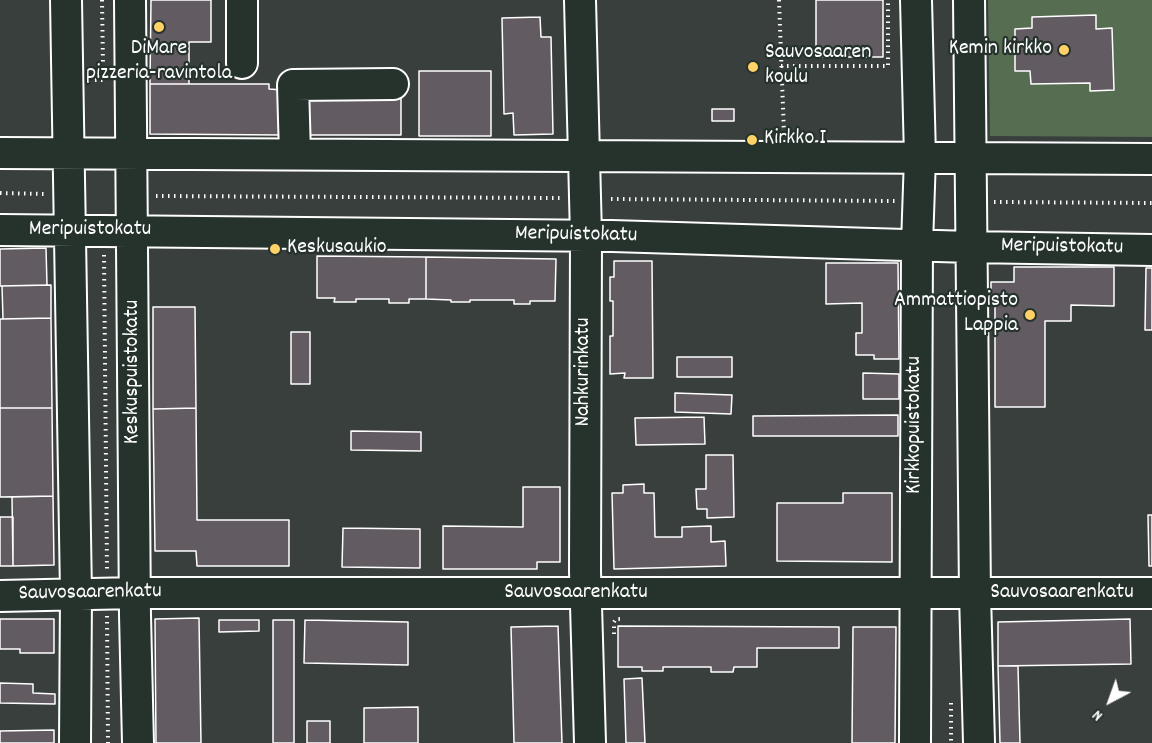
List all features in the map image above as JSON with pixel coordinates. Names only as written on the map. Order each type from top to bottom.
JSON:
[{"type":"street","points":[[66,0],[76,594],[75,743]]},
{"type":"street","name":"Keskuspuistokatu","points":[[130,0],[138,743]]},
{"type":"street","points":[[242,0],[242,63]]},
{"type":"street","name":"Nahkurinkatu","points":[[580,0],[585,236],[590,743]]},
{"type":"street","name":"Kirkkopuistokatu","points":[[915,743],[917,245],[920,157],[916,0]]},
{"type":"street","points":[[969,0],[970,247],[979,743]]},
{"type":"street","points":[[295,154],[293,85],[393,84]]},
{"type":"street","points":[[0,153],[785,159],[920,157],[1152,159]]},
{"type":"street","name":"Meripuistokatu","points":[[0,230],[585,236],[1152,250]]},
{"type":"street","name":"Sauvosaarenkatu","points":[[0,596],[76,594],[136,584],[587,594],[1152,594]]},
{"type":"path","points":[[779,0],[785,159]]},
{"type":"path","points":[[781,66],[888,66],[886,28],[888,0]]},
{"type":"path","points":[[0,193],[51,194]]},
{"type":"path","points":[[151,196],[560,198]]},
{"type":"path","points":[[611,199],[903,201]]},
{"type":"path","points":[[987,202],[1152,203]]},
{"type":"path","points":[[104,251],[107,574],[136,584]]},
{"type":"path","points":[[107,615],[108,743]]},
{"type":"path","points":[[614,644],[614,622],[616,619],[628,619]]},
{"type":"green space","points":[[988,0],[1152,0],[1152,137],[990,136]]},
{"type":"building","points":[[151,0],[211,0],[211,42],[189,42],[189,84],[150,84]]},
{"type":"building","points":[[816,0],[883,0],[883,57],[816,57]]},
{"type":"building","name":"Kemin kirkko","points":[[1096,15],[1096,29],[1112,28],[1114,90],[1090,91],[1090,83],[1031,84],[1030,71],[1015,71],[1015,29],[1032,28],[1032,17]]},
{"type":"building","points":[[540,17],[541,37],[551,37],[553,134],[514,135],[513,113],[504,114],[502,18]]},
{"type":"building","points":[[419,71],[491,71],[491,136],[419,136]]},
{"type":"building","points":[[150,84],[269,84],[269,89],[282,90],[282,135],[150,134]]},
{"type":"building","points":[[301,98],[401,98],[401,135],[301,135]]},
{"type":"building","points":[[712,109],[734,109],[734,121],[712,121]]},
{"type":"building","points":[[46,248],[47,285],[0,286],[0,249]]},
{"type":"building","points":[[317,256],[426,257],[426,299],[409,299],[409,303],[389,303],[389,299],[334,302],[335,298],[317,298]]},
{"type":"building","points":[[426,257],[556,259],[555,301],[530,301],[530,304],[514,304],[514,300],[451,302],[451,300],[426,299]]},
{"type":"building","points":[[614,261],[652,261],[653,378],[624,378],[625,373],[610,374],[613,301],[610,301],[610,277],[614,277]]},
{"type":"building","points":[[826,263],[898,263],[899,359],[874,359],[874,355],[856,355],[856,333],[862,333],[862,303],[826,304]]},
{"type":"building","points":[[1014,267],[1114,267],[1114,306],[1071,305],[1071,321],[1045,321],[1045,407],[995,407],[995,305],[991,304],[991,282],[1014,282]]},
{"type":"building","points":[[1146,268],[1152,268],[1152,330],[1145,330]]},
{"type":"building","points":[[51,285],[51,318],[3,319],[2,286]]},
{"type":"building","points":[[153,307],[195,307],[196,408],[153,409]]},
{"type":"building","points":[[51,318],[52,408],[0,408],[0,319]]},
{"type":"building","points":[[291,332],[310,332],[310,384],[291,384]]},
{"type":"building","points":[[677,357],[732,357],[732,377],[677,377]]},
{"type":"building","points":[[863,373],[899,374],[899,399],[863,399]]},
{"type":"building","points":[[675,393],[732,395],[731,414],[675,412]]},
{"type":"building","points":[[0,408],[52,408],[53,496],[0,497]]},
{"type":"building","points":[[196,408],[197,520],[289,520],[289,566],[197,566],[196,551],[155,551],[153,409]]},
{"type":"building","points":[[898,415],[898,436],[753,436],[753,416]]},
{"type":"building","points":[[704,417],[705,444],[636,445],[635,418]]},
{"type":"building","points":[[351,431],[421,432],[421,451],[351,450]]},
{"type":"building","points":[[706,455],[733,455],[734,517],[707,518],[707,509],[697,509],[696,489],[706,489]]},
{"type":"building","points":[[644,484],[644,493],[654,493],[655,537],[682,537],[682,527],[711,526],[711,542],[725,541],[726,566],[614,569],[612,493],[623,493],[623,485]]},
{"type":"building","points":[[523,487],[560,487],[560,562],[537,562],[537,569],[443,569],[443,526],[523,527]]},
{"type":"building","points":[[843,493],[892,493],[892,562],[777,561],[777,503],[843,503]]},
{"type":"building","points":[[53,496],[54,565],[13,566],[12,497]]},
{"type":"building","points":[[1148,515],[1152,515],[1152,566],[1149,566]]},
{"type":"building","points":[[0,517],[13,517],[13,566],[0,566]]},
{"type":"building","points":[[343,528],[420,529],[420,568],[342,567]]},
{"type":"building","points":[[199,618],[201,743],[156,743],[155,619]]},
{"type":"building","points":[[0,619],[54,619],[54,653],[20,653],[20,649],[0,649]]},
{"type":"building","points":[[1130,619],[1131,664],[998,666],[998,622]]},
{"type":"building","points":[[219,620],[259,620],[259,631],[219,632]]},
{"type":"building","points":[[273,620],[294,620],[294,743],[273,743]]},
{"type":"building","points":[[305,620],[408,622],[408,665],[304,663]]},
{"type":"building","points":[[558,626],[562,743],[514,743],[511,627]]},
{"type":"building","points":[[618,626],[839,627],[839,648],[757,648],[757,667],[734,667],[733,672],[711,672],[711,667],[663,667],[663,671],[642,671],[642,667],[618,667]]},
{"type":"building","points":[[853,627],[896,627],[895,743],[852,743]]},
{"type":"building","points":[[998,666],[1018,666],[1020,743],[1000,743]]},
{"type":"building","points":[[642,678],[645,743],[626,743],[624,679]]},
{"type":"building","points":[[0,683],[33,684],[33,693],[55,694],[55,704],[0,703]]},
{"type":"building","points":[[418,707],[418,743],[364,743],[364,708]]},
{"type":"building","points":[[307,721],[330,721],[330,743],[307,743]]},
{"type":"building","points":[[54,730],[54,743],[0,743],[0,731]]},
{"type":"place","name":"DiMare pizzeria-ravintola","points":[[159,27]]},
{"type":"place","name":"Kemin kirkko","points":[[1064,50]]},
{"type":"place","name":"Sauvosaaren koulu","points":[[753,67]]},
{"type":"place","name":"Kirkko I","points":[[752,140]]},
{"type":"place","name":"Keskusaukio","points":[[275,249]]},
{"type":"place","name":"Ammattiopisto Lappia","points":[[1030,315]]}]
